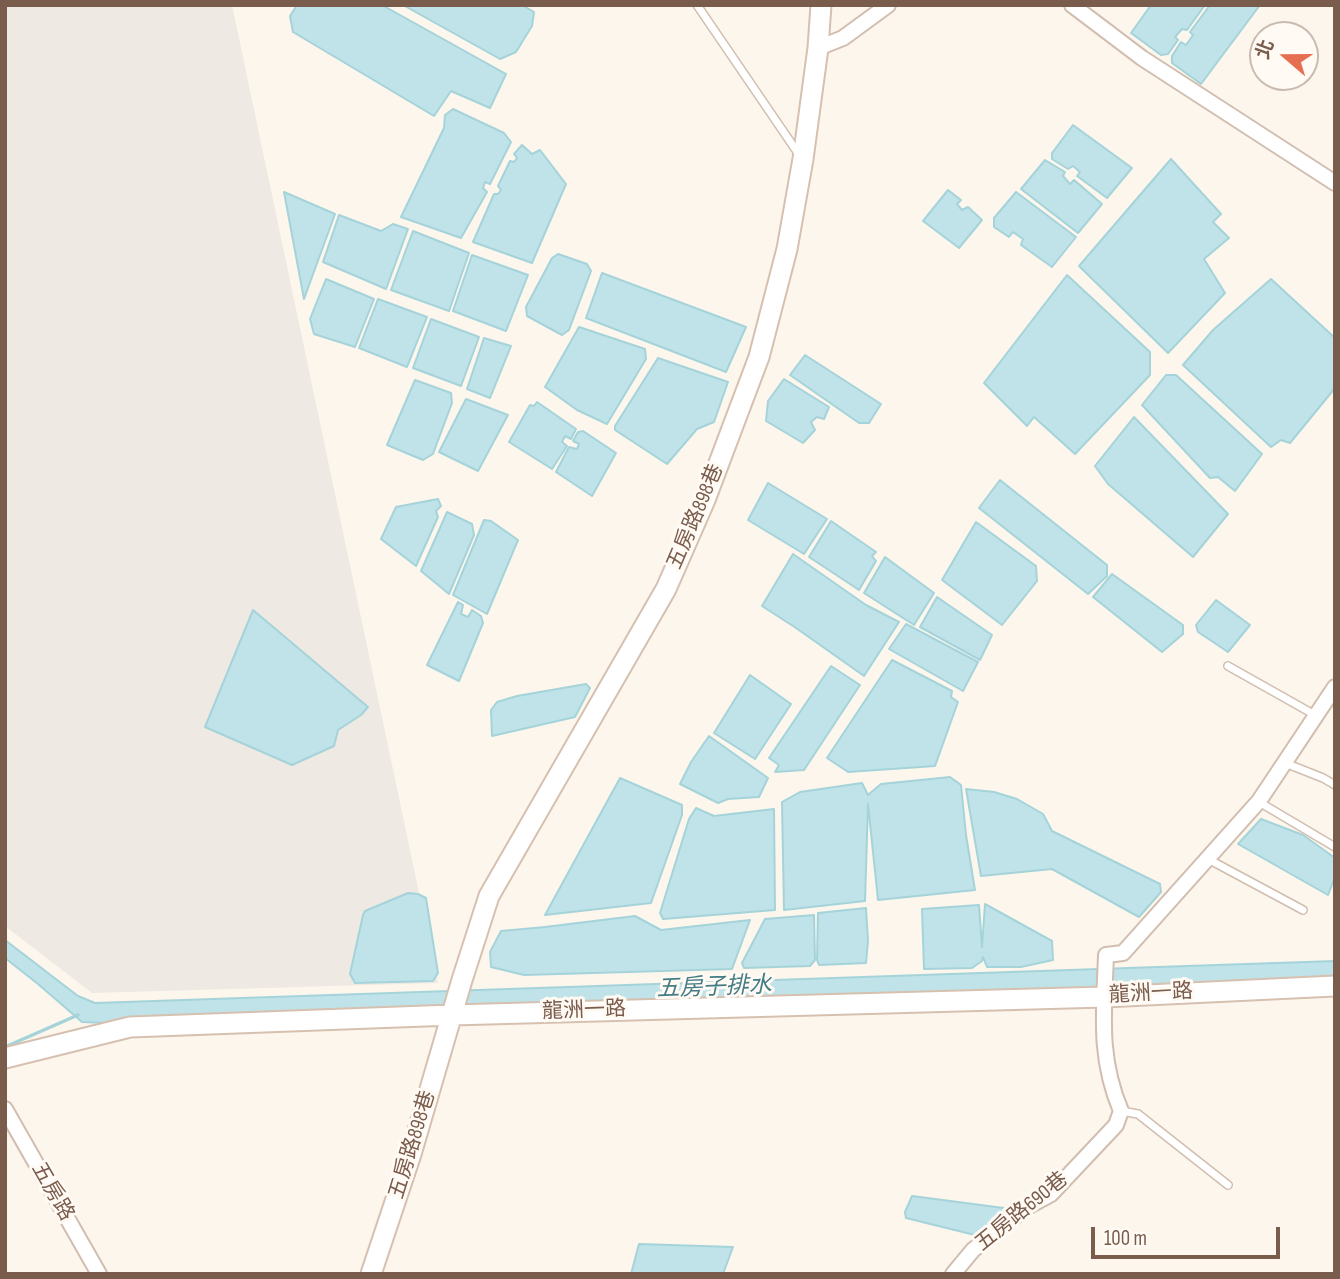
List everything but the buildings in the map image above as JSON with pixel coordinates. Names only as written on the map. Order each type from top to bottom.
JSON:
[{"type":"street","name":"五房路898巷","points":[[371,1274],[411,1154],[489,896],[666,589],[705,500],[759,357],[787,249],[803,159],[821,5]]},
{"type":"street","points":[[818,48],[843,38],[888,5]]},
{"type":"street","points":[[1072,5],[1142,58],[1335,183]]},
{"type":"street","points":[[1121,1111],[1105,1058],[1103,1027],[1106,955],[1123,953],[1259,801],[1335,687]]},
{"type":"street","name":"龍洲一路","points":[[5,1058],[130,1027],[1105,997],[1335,986]]},
{"type":"street","name":"五房路690巷","points":[[953,1274],[973,1250],[1027,1207],[1051,1194],[1116,1125],[1121,1111]]},
{"type":"street","name":"五房路","points":[[6,1115],[99,1274]]},
{"type":"lane","points":[[697,5],[803,159]]},
{"type":"lane","points":[[1228,666],[1315,715]]},
{"type":"lane","points":[[1285,763],[1335,785]]},
{"type":"lane","points":[[1259,801],[1335,847]]},
{"type":"lane","points":[[1208,859],[1303,910]]},
{"type":"lane","points":[[1121,1111],[1138,1114],[1228,1185]]},
{"type":"shaded area","points":[[5,5],[232,5],[438,983],[92,993],[5,926]]},
{"type":"water","points":[[297,5],[382,5],[506,74],[490,108],[451,91],[434,116],[293,32],[290,16]]},
{"type":"water","points":[[403,5],[522,5],[534,12],[532,26],[516,52],[500,59]]},
{"type":"water","points":[[1151,5],[1205,5],[1187,30],[1182,29],[1175,37],[1178,40],[1168,54],[1161,55],[1131,33]]},
{"type":"water","points":[[1210,5],[1260,5],[1201,84],[1172,63],[1172,56],[1181,42],[1186,45],[1193,35],[1190,32]]},
{"type":"water","points":[[453,109],[504,133],[511,142],[490,184],[485,182],[483,188],[487,192],[461,238],[401,217],[444,128],[445,115]]},
{"type":"water","points":[[1073,125],[1132,168],[1107,198],[1077,176],[1080,172],[1073,166],[1068,169],[1052,159],[1052,153]]},
{"type":"water","points":[[522,145],[532,154],[540,150],[566,184],[532,263],[473,242],[494,194],[501,190],[498,186],[510,161],[514,162],[517,158],[514,154]]},
{"type":"water","points":[[1171,159],[1221,214],[1213,222],[1229,238],[1204,259],[1225,293],[1168,353],[1079,266]]},
{"type":"water","points":[[1045,160],[1065,172],[1063,176],[1070,184],[1074,180],[1102,204],[1078,233],[1021,189]]},
{"type":"water","points":[[948,190],[961,200],[957,204],[962,210],[968,207],[982,220],[959,248],[923,221]]},
{"type":"water","points":[[284,192],[335,214],[304,299]]},
{"type":"water","points":[[1016,192],[1076,237],[1052,267],[1021,245],[1023,239],[1013,232],[1009,237],[994,227],[994,218]]},
{"type":"water","points":[[339,215],[381,231],[393,224],[408,229],[386,289],[323,262]]},
{"type":"water","points":[[413,231],[469,253],[449,311],[391,290]]},
{"type":"water","points":[[558,254],[587,264],[591,271],[569,330],[562,335],[527,316],[526,307],[552,258]]},
{"type":"water","points":[[472,255],[528,275],[506,331],[453,311]]},
{"type":"water","points":[[602,273],[746,327],[726,372],[586,318]]},
{"type":"water","points":[[1067,275],[1150,352],[1150,375],[1075,454],[1034,417],[1027,426],[984,383]]},
{"type":"water","points":[[326,279],[374,299],[355,347],[314,334],[310,319]]},
{"type":"water","points":[[1271,279],[1335,338],[1335,388],[1290,443],[1281,440],[1271,447],[1183,365],[1213,330]]},
{"type":"water","points":[[378,299],[427,317],[407,367],[359,348]]},
{"type":"water","points":[[431,319],[479,337],[461,386],[413,368]]},
{"type":"water","points":[[579,327],[645,349],[646,359],[607,424],[577,410],[545,387]]},
{"type":"water","points":[[484,338],[511,346],[490,398],[467,389]]},
{"type":"water","points":[[805,355],[881,404],[869,423],[859,423],[790,375]]},
{"type":"water","points":[[658,358],[728,382],[714,422],[697,429],[667,464],[615,430]]},
{"type":"water","points":[[1166,375],[1176,375],[1262,454],[1235,491],[1218,477],[1210,478],[1142,405]]},
{"type":"water","points":[[784,379],[829,407],[824,419],[817,417],[811,422],[815,430],[803,443],[766,421],[768,401]]},
{"type":"water","points":[[415,380],[451,393],[452,403],[433,454],[423,460],[387,445]]},
{"type":"water","points":[[466,399],[508,415],[478,471],[439,452]]},
{"type":"water","points":[[537,402],[576,429],[571,439],[565,436],[562,442],[567,446],[552,469],[509,442],[530,405],[534,406]]},
{"type":"water","points":[[1134,417],[1228,514],[1193,557],[1108,484],[1095,466]]},
{"type":"water","points":[[583,431],[616,453],[592,496],[556,472],[569,447],[577,449],[579,444],[573,441],[578,432]]},
{"type":"water","points":[[1000,480],[1107,565],[1107,576],[1088,594],[979,508]]},
{"type":"water","points":[[768,483],[827,519],[804,554],[748,520]]},
{"type":"water","points":[[438,499],[441,506],[436,511],[438,517],[416,566],[381,539],[396,507]]},
{"type":"water","points":[[447,512],[472,524],[474,535],[449,594],[421,571]]},
{"type":"water","points":[[484,520],[491,521],[518,540],[487,614],[453,595]]},
{"type":"water","points":[[831,521],[876,552],[872,556],[876,561],[859,590],[809,557]]},
{"type":"water","points":[[976,522],[1036,566],[1037,581],[1002,625],[942,580]]},
{"type":"water","points":[[793,554],[866,605],[899,622],[864,676],[762,606]]},
{"type":"water","points":[[885,557],[934,593],[914,625],[864,593]]},
{"type":"water","points":[[1112,574],[1183,625],[1183,634],[1162,652],[1093,597]]},
{"type":"water","points":[[937,597],[992,635],[980,660],[920,627]]},
{"type":"water","points":[[1216,600],[1250,625],[1228,652],[1198,632],[1196,625]]},
{"type":"water","points":[[458,602],[463,605],[461,614],[468,617],[472,610],[481,616],[483,623],[459,681],[427,665]]},
{"type":"water","points":[[253,610],[368,707],[338,730],[334,746],[292,765],[205,727]]},
{"type":"water","points":[[906,624],[978,662],[963,691],[889,649]]},
{"type":"water","points":[[892,660],[952,691],[951,697],[958,702],[935,766],[848,772],[827,758]]},
{"type":"water","points":[[831,666],[860,685],[804,770],[775,772],[779,765],[769,758]]},
{"type":"water","points":[[750,675],[791,704],[755,759],[714,733]]},
{"type":"water","points":[[586,684],[590,688],[575,717],[492,736],[491,710],[497,702]]},
{"type":"water","points":[[709,736],[768,778],[759,797],[728,799],[718,803],[680,784]]},
{"type":"water","points":[[950,777],[961,785],[975,890],[878,900],[868,804],[865,901],[784,910],[782,802],[800,792],[862,783],[868,795],[881,784]]},
{"type":"water","points":[[620,778],[682,805],[682,815],[651,903],[545,915]]},
{"type":"water","points":[[966,789],[994,792],[1017,799],[1043,814],[1052,831],[1160,884],[1161,892],[1139,917],[1052,869],[981,876]]},
{"type":"water","points":[[696,808],[714,816],[774,809],[775,910],[663,919],[660,913],[689,819]]},
{"type":"water","points":[[1261,819],[1303,835],[1335,858],[1335,877],[1328,895],[1238,844]]},
{"type":"water","points":[[408,893],[426,898],[438,973],[433,981],[355,983],[350,974],[365,911]]},
{"type":"water","points":[[985,904],[1052,941],[1053,960],[1021,967],[987,967],[983,957],[982,961],[972,968],[924,969],[922,909],[979,905],[982,947]]},
{"type":"water","points":[[866,908],[866,963],[819,965],[818,913]]},
{"type":"water","points":[[814,915],[815,960],[810,966],[744,968],[742,963],[765,919]]},
{"type":"water","points":[[635,916],[661,930],[750,920],[732,969],[524,975],[491,967],[490,952],[501,931]]},
{"type":"water","name":"五房子排水","points":[[5,940],[78,996],[95,1003],[1335,961],[1335,984],[131,1024],[82,1022],[5,958]]},
{"type":"water","points":[[912,1196],[1019,1210],[983,1237],[906,1218],[905,1212]]},
{"type":"water","points":[[639,1244],[733,1247],[723,1274],[631,1274]]},
{"type":"waterway","points":[[5,1047],[78,1015]]}]
